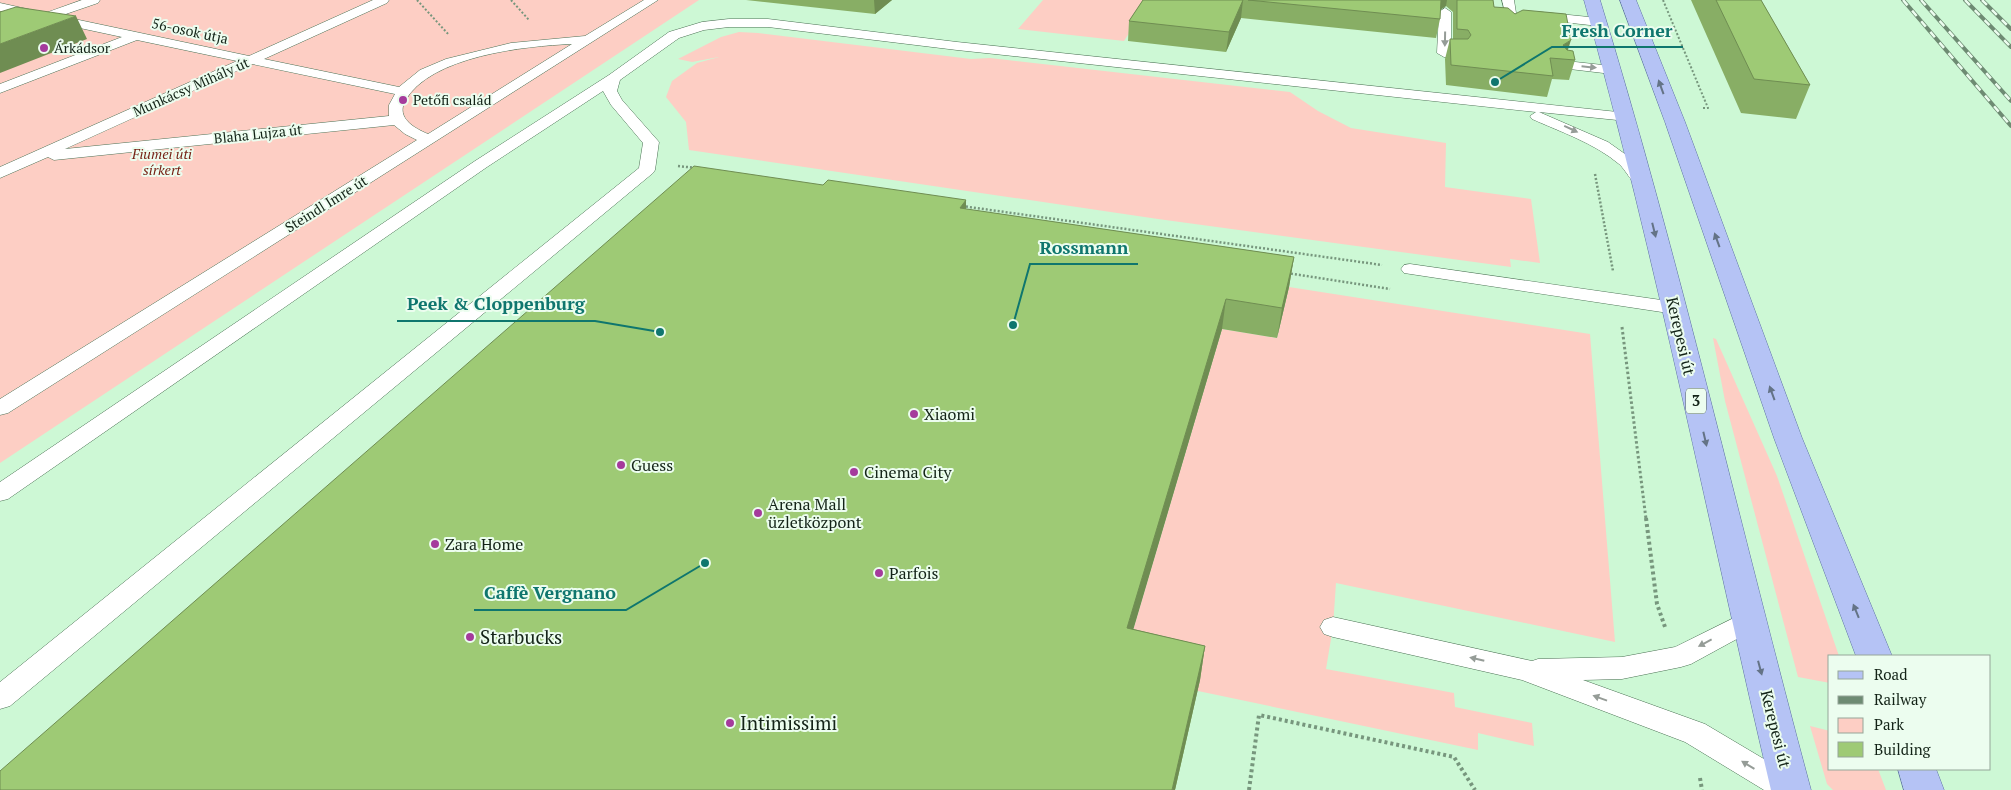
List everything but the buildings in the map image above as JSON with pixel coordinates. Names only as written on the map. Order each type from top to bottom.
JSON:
[{"type":"main road","name":"Kerepesi út","points":[[1592,0],[1626,117],[1675,308],[1748,621],[1790,790]]},
{"type":"main road","points":[[1628,0],[1668,104],[1788,438],[1874,655]]},
{"type":"main road","points":[[1917,770],[1924,790]]},
{"type":"lane","points":[[0,34],[94,0]]},
{"type":"lane","name":"Munkácsy Mihály út","points":[[0,173],[382,0]]},
{"type":"lane","name":"Steindl Imre út","points":[[0,408],[652,0]]},
{"type":"lane","points":[[1508,0],[1519,14],[1599,22]]},
{"type":"lane","name":"56-osok útja","points":[[0,7],[402,92]]},
{"type":"lane","points":[[1445,12],[1444,52],[1458,54]]},
{"type":"lane","points":[[1511,28],[1519,14]]},
{"type":"lane","points":[[0,493],[481,164],[614,78],[674,35],[702,26],[729,23],[768,23],[967,47],[1626,117]]},
{"type":"lane","points":[[0,89],[135,36]]},
{"type":"lane","points":[[429,140],[404,128],[397,120],[395,111],[396,101],[402,92],[422,76],[468,56],[528,44],[588,40]]},
{"type":"lane","points":[[1566,65],[1612,70]]},
{"type":"lane","points":[[0,698],[647,170],[651,142],[616,102],[610,91],[614,78]]},
{"type":"lane","points":[[1509,105],[1589,137],[1616,153],[1642,182]]},
{"type":"lane","name":"Blaha Lujza út","points":[[0,162],[397,120]]},
{"type":"lane","points":[[1410,269],[1675,308]]},
{"type":"lane","points":[[1525,670],[1622,668],[1681,656],[1748,621]]},
{"type":"lane","points":[[1333,627],[1525,670],[1695,733],[1790,790]]},
{"type":"path","points":[[417,0],[468,56]]},
{"type":"path","points":[[1663,0],[1708,108],[1668,104]]},
{"type":"path","points":[[1589,137],[1619,300],[1657,604],[1668,634],[1681,656]]},
{"type":"path","points":[[649,161],[699,168]]},
{"type":"path","points":[[956,205],[1410,269]]},
{"type":"path","points":[[1282,272],[1390,290]]},
{"type":"path","points":[[1248,790],[1259,715],[1454,758],[1475,790]]},
{"type":"path","points":[[1695,733],[1702,790]]},
{"type":"green space","name":"Fiumei úti sírkert","points":[[0,0],[699,0],[0,463]]},
{"type":"green space","points":[[1043,0],[1150,0],[1124,41],[1018,29]]},
{"type":"green space","points":[[739,32],[971,59],[990,58],[1290,92],[1318,111],[1351,128],[1446,143],[1445,187],[1531,199],[1540,263],[1510,259],[1511,267],[1158,219],[689,150],[686,122],[666,97],[672,81],[697,63],[719,57],[692,62],[678,59],[721,37]]},
{"type":"green space","points":[[1289,287],[1590,334],[1615,642],[1336,583],[1333,627],[1326,669],[1454,693],[1455,707],[1532,723],[1534,746],[1478,733],[1478,750],[1198,691],[1124,661],[1222,329],[1277,338]]},
{"type":"green space","points":[[1713,338],[1716,339],[1777,476],[1839,655],[1828,655],[1828,683],[1798,677],[1725,401]]},
{"type":"green space","points":[[1810,726],[1828,730],[1828,770],[1878,770],[1886,790],[1833,790],[1827,784]]},
{"type":"railway","points":[[1903,0],[2011,126]]},
{"type":"railway","points":[[1921,0],[2011,101]]},
{"type":"railway","points":[[1965,0],[2011,47]]},
{"type":"railway","points":[[1982,0],[2011,29]]},
{"type":"place","name":"Árkádsor","points":[[44,48]]},
{"type":"place","name":"Fresh Corner","points":[[1495,82]]},
{"type":"place","name":"Petőfi család","points":[[403,100]]},
{"type":"place","name":"Rossmann","points":[[1013,325]]},
{"type":"place","name":"Peek & Cloppenburg","points":[[660,332]]},
{"type":"place","name":"Xiaomi","points":[[914,414]]},
{"type":"place","name":"Guess","points":[[621,465]]},
{"type":"place","name":"Cinema City","points":[[854,472]]},
{"type":"place","name":"Arena Mall üzletközpont","points":[[758,513]]},
{"type":"place","name":"Zara Home","points":[[435,544]]},
{"type":"place","name":"Caffè Vergnano","points":[[705,563]]},
{"type":"place","name":"Parfois","points":[[879,573]]},
{"type":"place","name":"Starbucks","points":[[470,637]]},
{"type":"place","name":"Intimissimi","points":[[730,723]]}]
